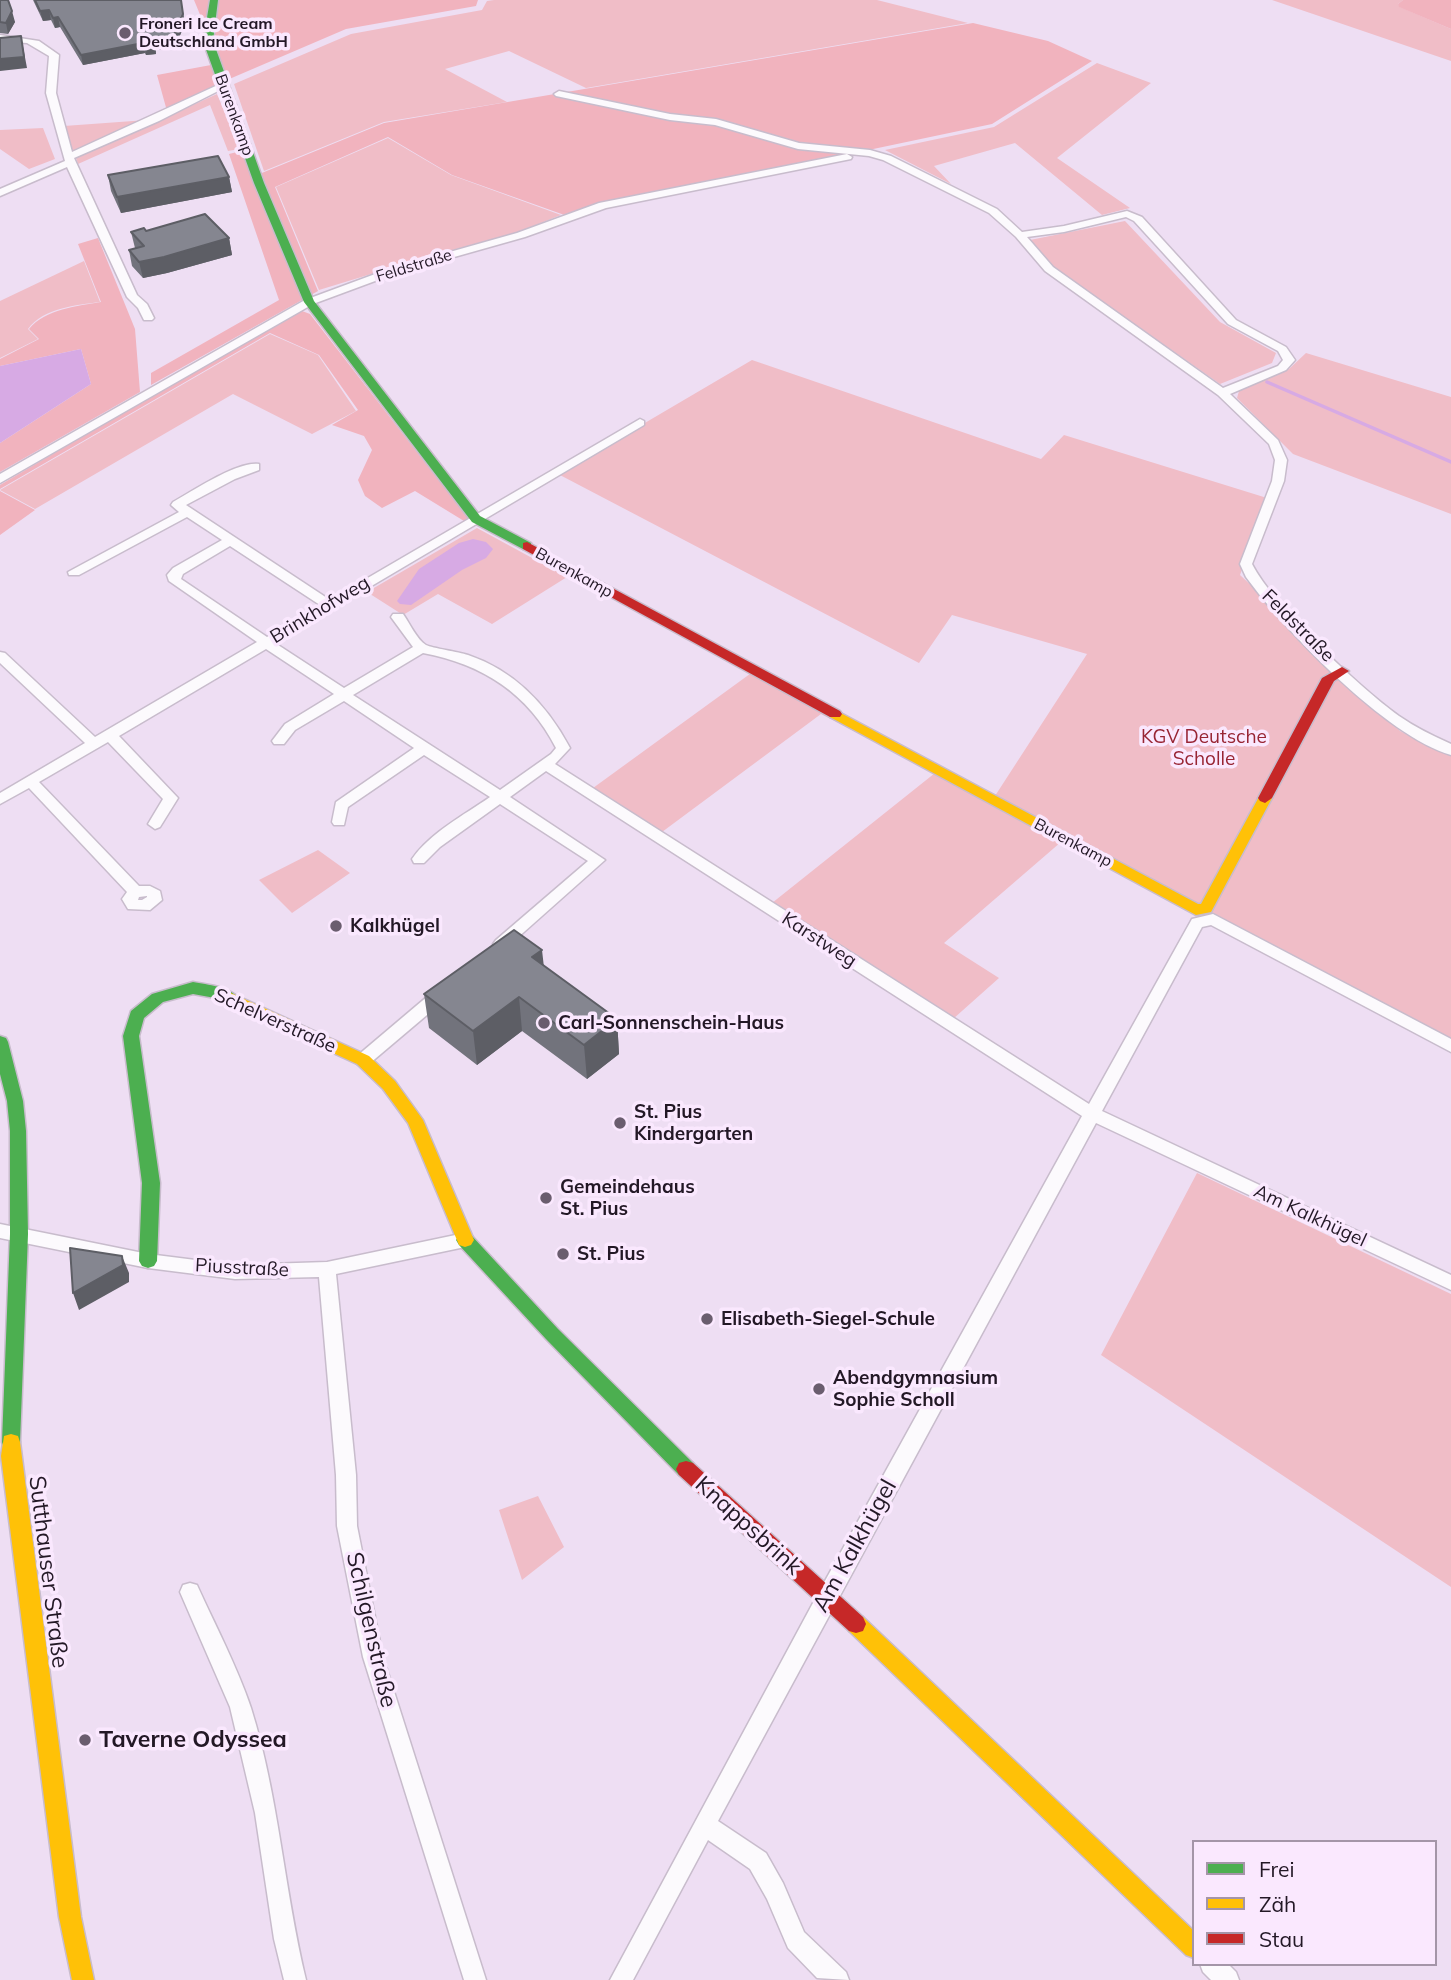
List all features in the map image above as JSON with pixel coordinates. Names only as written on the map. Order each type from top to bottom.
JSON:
[{"type":"street","name":"Burenkamp","points":[[214,0],[208,41],[263,194],[309,302],[476,519],[1200,915],[1213,919],[1451,1046]]},
{"type":"street","points":[[0,38],[34,42],[54,55],[51,93],[56,118],[70,159],[132,297],[143,306],[148,318]]},
{"type":"street","points":[[0,193],[223,86]]},
{"type":"street","name":"Feldstraße","points":[[559,94],[670,117],[716,122],[799,146],[867,153],[887,158],[993,211],[1020,235],[1049,269],[1222,393],[1274,443],[1281,460],[1278,481],[1246,564],[1248,573],[1266,596],[1392,717],[1416,733],[1451,750]]},
{"type":"street","name":"Feldstraße","points":[[0,479],[309,302],[390,272],[521,235],[603,205],[867,153]]},
{"type":"street","points":[[1020,235],[1063,229],[1127,214],[1138,219],[1232,322],[1282,349],[1289,360],[1282,368],[1222,393]]},
{"type":"street","name":"Brinkhofweg","points":[[0,799],[640,423]]},
{"type":"street","points":[[74,572],[231,476],[255,467]]},
{"type":"street","points":[[182,508],[329,606]]},
{"type":"street","points":[[231,540],[173,575],[175,581],[245,625],[265,642],[424,748],[598,860],[496,948]]},
{"type":"street","points":[[398,617],[421,648]]},
{"type":"street","points":[[279,741],[290,727],[421,648],[445,651],[475,661],[516,686],[537,707],[563,748],[546,765],[435,843],[419,859]]},
{"type":"street","points":[[0,656],[94,744]]},
{"type":"street","name":"Am Kalkhügel","points":[[621,1980],[1329,678],[1342,671]]},
{"type":"street","points":[[110,735],[171,799],[155,824]]},
{"type":"street","points":[[339,822],[341,806],[424,748]]},
{"type":"street","name":"Karstweg","points":[[546,765],[1092,1114]]},
{"type":"street","points":[[30,781],[135,892]]},
{"type":"street","points":[[363,1060],[456,981]]},
{"type":"street","name":"Schelverstraße","points":[[148,1261],[151,1183],[131,1036],[137,1015],[158,998],[193,988],[219,993],[363,1060]]},
{"type":"street","name":"Sutthauser Straße","points":[[0,1042],[16,1111],[19,1234],[6,1458],[70,1917],[83,1980]]},
{"type":"street","name":"Knappsbrink","points":[[363,1060],[388,1085],[415,1120],[465,1240],[655,1440],[827,1597],[1192,1945]]},
{"type":"street","name":"Am Kalkhügel","points":[[1092,1114],[1451,1283]]},
{"type":"street","name":"Piusstraße","points":[[0,1231],[148,1261],[235,1272],[327,1269],[465,1240]]},
{"type":"street","name":"Schilgenstraße","points":[[327,1269],[346,1475],[347,1525],[373,1657],[475,1980]]},
{"type":"street","points":[[190,1592],[240,1707],[266,1813],[285,1939],[295,1980]]},
{"type":"street","points":[[704,1825],[758,1861],[775,1891],[796,1940],[838,1980]]},
{"type":"street","points":[[1213,1966],[1228,1980]]},
{"type":"green space","points":[[877,0],[968,23],[586,88],[509,51],[445,69],[507,102],[384,122],[264,171],[234,84],[351,34],[482,10],[487,1]]},
{"type":"green space","points":[[1272,0],[1403,0],[1398,4],[1400,7],[1451,29],[1451,61]]},
{"type":"green space","points":[[1097,63],[1151,83],[1057,158],[1130,208],[1102,215],[1015,143],[934,166],[951,184],[885,150],[994,127]]},
{"type":"green space","points":[[217,94],[240,149],[228,151],[210,105],[78,164],[76,158]]},
{"type":"green space","points":[[147,120],[73,152],[64,126]]},
{"type":"green space","points":[[43,128],[55,159],[29,169],[0,149],[0,130]]},
{"type":"green space","points":[[388,138],[451,175],[561,215],[516,233],[319,290],[276,187]]},
{"type":"green space","points":[[1125,221],[1220,322],[1276,353],[1272,363],[1220,384],[1053,267],[1030,240]]},
{"type":"green space","points":[[84,261],[100,302],[61,309],[42,316],[28,329],[38,339],[0,358],[0,301]]},
{"type":"green space","points":[[270,334],[318,355],[356,411],[312,434],[233,394],[35,509],[0,490]]},
{"type":"green space","points":[[1306,353],[1451,397],[1451,514],[1293,454],[1237,398],[1239,391],[1289,369]]},
{"type":"green space","name":"KGV Deutsche Scholle","points":[[752,360],[1041,459],[1064,435],[1267,498],[1240,575],[1355,682],[1400,731],[1451,756],[1451,1044],[1061,842],[944,943],[999,978],[953,1019],[772,903],[935,773],[821,714],[662,832],[593,788],[754,671],[993,799],[1087,654],[952,615],[919,663],[558,474]]},
{"type":"green space","points":[[477,528],[567,577],[492,624],[438,594],[403,615],[367,592]]},
{"type":"green space","points":[[318,850],[350,873],[292,913],[259,880]]},
{"type":"green space","points":[[1197,1173],[1451,1294],[1451,1587],[1101,1355]]},
{"type":"green space","points":[[538,1496],[564,1547],[522,1580],[499,1510]]},
{"type":"shaded area","points":[[194,0],[478,0],[476,6],[346,29],[227,80]]},
{"type":"shaded area","points":[[1403,0],[1451,0],[1451,29],[1399,7],[1398,4]]},
{"type":"shaded area","points":[[973,23],[1048,41],[1092,61],[992,124],[612,204],[570,217],[452,175],[388,137],[275,187],[318,291],[151,385],[151,373],[279,300],[229,154],[241,151],[252,177],[384,123]]},
{"type":"shaded area","points":[[211,65],[218,86],[167,111],[157,75]]},
{"type":"shaded area","points":[[98,238],[135,329],[140,392],[0,472],[0,443],[91,384],[81,349],[0,366],[0,359],[39,339],[29,329],[44,317],[72,307],[101,302],[78,244]]},
{"type":"shaded area","points":[[302,311],[310,314],[468,518],[464,521],[415,491],[382,508],[365,496],[358,480],[372,450],[364,436],[332,425],[358,410],[319,355],[270,333],[0,489],[0,485],[292,313]]},
{"type":"shaded area","points":[[81,349],[91,384],[0,443],[0,366]]},
{"type":"shaded area","points":[[0,491],[35,510],[0,535]]},
{"type":"shaded area","points":[[473,539],[486,542],[493,549],[486,558],[462,570],[411,605],[397,601],[419,569],[459,543]]},
{"type":"building","points":[[0,0],[8,0],[12,11],[6,23],[0,22]]},
{"type":"building","name":"Froneri Ice Cream Deutschland GmbH","points":[[35,0],[181,0],[183,14],[175,33],[177,37],[154,40],[154,44],[143,43],[81,55],[58,17],[53,18],[49,10],[40,11]]},
{"type":"building","points":[[21,36],[24,57],[0,59],[0,38]]},
{"type":"building","points":[[218,156],[229,177],[117,197],[108,175]]},
{"type":"building","points":[[205,214],[229,238],[139,262],[129,250],[144,246],[131,232],[144,228],[146,231]]},
{"type":"building","points":[[514,930],[542,950],[532,957],[617,1019],[584,1045],[519,997],[473,1031],[424,994]]},
{"type":"building","points":[[70,1248],[122,1256],[123,1265],[73,1293]]},
{"type":"waterway","points":[[1267,382],[1451,462]]},
{"type":"traffic: fast","points":[[214,0],[208,41],[259,183],[309,302],[476,519],[527,546]]},
{"type":"traffic: fast","points":[[148,1261],[151,1183],[131,1036],[137,1015],[158,998],[193,988],[219,993],[231,999]]},
{"type":"traffic: fast","points":[[0,1042],[15,1101],[18,1131],[19,1234],[11,1442]]},
{"type":"traffic: fast","points":[[465,1240],[552,1334],[686,1469]]},
{"type":"traffic: slow","points":[[835,714],[1196,910],[1206,908],[1265,798]]},
{"type":"traffic: slow","points":[[231,999],[363,1060],[389,1085],[415,1120],[465,1240]]},
{"type":"traffic: slow","points":[[11,1442],[70,1917],[83,1980]]},
{"type":"traffic: slow","points":[[856,1624],[1192,1945]]},
{"type":"traffic: jam","points":[[527,546],[835,714]]},
{"type":"traffic: jam","points":[[1265,798],[1329,678],[1342,671]]},
{"type":"traffic: jam","points":[[686,1469],[856,1624]]},
{"type":"place","name":"Froneri Ice Cream Deutschland GmbH","points":[[125,33]]},
{"type":"place","name":"Kalkhügel","points":[[336,926]]},
{"type":"place","name":"Carl-Sonnenschein-Haus","points":[[544,1023]]},
{"type":"place","name":"St. Pius Kindergarten","points":[[620,1123]]},
{"type":"place","name":"Gemeindehaus St. Pius","points":[[546,1198]]},
{"type":"place","name":"St. Pius","points":[[563,1254]]},
{"type":"place","name":"Elisabeth-Siegel-Schule","points":[[707,1319]]},
{"type":"place","name":"Abendgymnasium Sophie Scholl","points":[[819,1389]]},
{"type":"place","name":"Taverne Odyssea","points":[[85,1740]]}]
